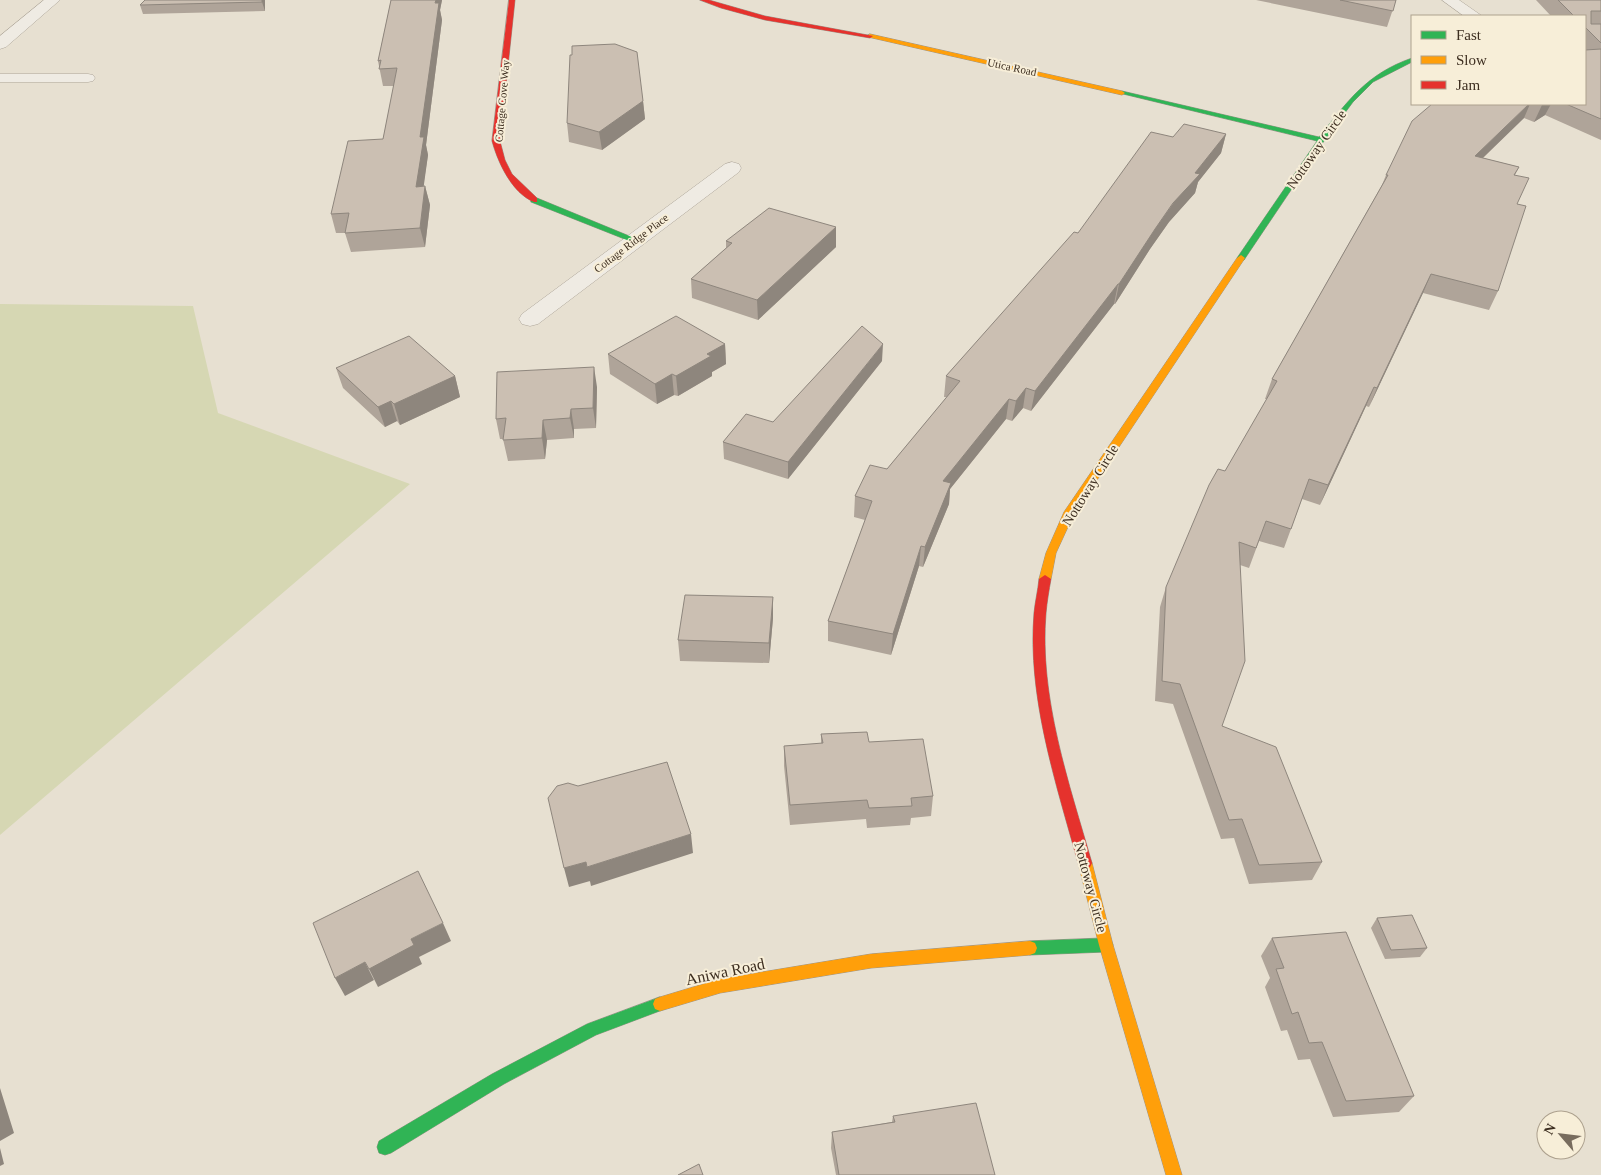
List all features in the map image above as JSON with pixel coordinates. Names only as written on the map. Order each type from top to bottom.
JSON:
[{"type":"street","points":[[0,44],[53,0]]},
{"type":"street","name":"Cottage Cove Way","points":[[512,0],[496,141],[501,162],[514,182],[534,200],[635,240]]},
{"type":"street","name":"Utica Road","points":[[702,0],[746,14],[784,23],[897,42],[1076,81],[1321,140]]},
{"type":"street","points":[[1449,0],[1472,15]]},
{"type":"street","name":"Nottoway Circle","points":[[1174,1175],[1106,945],[1052,739],[1038,645],[1041,596],[1051,553],[1068,515],[1321,140],[1350,101],[1371,82],[1411,61]]},
{"type":"street","name":"Cottage Ridge Place","points":[[530,319],[732,168]]},
{"type":"street","name":"Aniwa Road","points":[[385,1147],[498,1079],[592,1029],[664,1002],[720,986],[871,961],[998,949],[1106,945]]},
{"type":"lane","points":[[0,78],[88,78]]},
{"type":"green space","points":[[0,304],[193,306],[218,413],[410,484],[0,835]]},
{"type":"building","points":[[145,0],[262,0],[262,2],[140,5]]},
{"type":"building","points":[[391,0],[436,0],[435,3],[439,3],[420,137],[424,137],[416,187],[425,186],[420,228],[345,233],[349,213],[331,214],[348,141],[383,139],[397,68],[379,69],[381,60],[378,61]]},
{"type":"building","points":[[1340,0],[1396,0],[1393,11]]},
{"type":"building","points":[[1558,0],[1601,0],[1601,11],[1591,11],[1591,24],[1601,24],[1601,43],[1586,28],[1586,15],[1573,15]]},
{"type":"building","points":[[615,44],[637,52],[643,101],[599,132],[567,123],[572,46]]},
{"type":"building","points":[[1601,49],[1601,119],[1568,105],[1586,105],[1586,50]]},
{"type":"building","points":[[1431,105],[1528,105],[1475,156],[1519,167],[1514,175],[1529,178],[1517,204],[1526,206],[1498,291],[1431,274],[1377,388],[1374,387],[1328,485],[1309,479],[1291,529],[1266,521],[1256,548],[1239,542],[1245,661],[1222,726],[1276,747],[1322,862],[1259,865],[1242,819],[1229,820],[1180,684],[1162,681],[1166,587],[1209,485],[1218,469],[1225,471],[1277,381],[1272,379],[1388,175],[1386,175],[1412,121]]},
{"type":"building","points":[[1184,124],[1226,134],[1195,173],[1200,174],[1173,203],[1119,284],[1035,391],[1026,388],[1016,401],[1009,399],[943,481],[951,483],[925,547],[921,546],[893,634],[828,621],[872,501],[855,496],[870,465],[887,469],[960,381],[946,376],[1074,232],[1078,233],[1151,132],[1173,137]]},
{"type":"building","points":[[769,208],[836,227],[757,300],[691,279],[732,243],[726,241]]},
{"type":"building","points":[[676,316],[725,344],[707,354],[711,356],[676,376],[672,374],[655,384],[608,354]]},
{"type":"building","points":[[862,326],[883,344],[788,462],[723,442],[746,414],[773,422]]},
{"type":"building","points":[[409,336],[455,376],[394,404],[391,401],[378,407],[336,368]]},
{"type":"building","points":[[594,367],[593,408],[571,409],[570,418],[543,420],[542,438],[503,440],[506,418],[496,419],[497,372]]},
{"type":"building","points":[[685,595],[773,597],[769,643],[678,640]]},
{"type":"building","points":[[867,732],[869,742],[923,739],[933,796],[911,798],[912,806],[869,808],[867,800],[790,805],[784,746],[823,743],[821,734]]},
{"type":"building","points":[[667,762],[691,834],[587,867],[586,862],[564,868],[548,798],[557,786],[568,783],[578,786]]},
{"type":"building","points":[[418,871],[443,923],[411,939],[414,945],[369,969],[365,962],[335,978],[313,923]]},
{"type":"building","points":[[1412,915],[1427,948],[1391,950],[1377,918]]},
{"type":"building","points":[[1346,932],[1414,1096],[1346,1101],[1322,1042],[1309,1043],[1298,1012],[1292,1014],[1276,969],[1284,968],[1272,938]]},
{"type":"building","points":[[976,1103],[995,1175],[839,1175],[832,1132],[895,1122],[893,1116]]},
{"type":"building","points":[[699,1164],[703,1175],[678,1175]]},
{"type":"traffic: fast","points":[[1241,258],[1321,140],[1351,101],[1371,81],[1411,61]]},
{"type":"traffic: fast","points":[[1122,93],[1321,140]]},
{"type":"traffic: fast","points":[[534,200],[635,240]]},
{"type":"traffic: fast","points":[[1030,948],[1106,945]]},
{"type":"traffic: fast","points":[[385,1147],[498,1079],[592,1029],[660,1004]]},
{"type":"traffic: slow","points":[[870,36],[1122,93]]},
{"type":"traffic: slow","points":[[1045,579],[1051,553],[1068,515],[1241,258]]},
{"type":"traffic: slow","points":[[1085,863],[1106,945],[1174,1175]]},
{"type":"traffic: slow","points":[[660,1004],[720,986],[871,961],[1030,948]]},
{"type":"traffic: jam","points":[[512,0],[496,141],[505,168],[519,187],[534,200]]},
{"type":"traffic: jam","points":[[703,0],[765,18],[870,36]]},
{"type":"traffic: jam","points":[[1045,579],[1040,613],[1043,685],[1057,759],[1085,863]]}]
